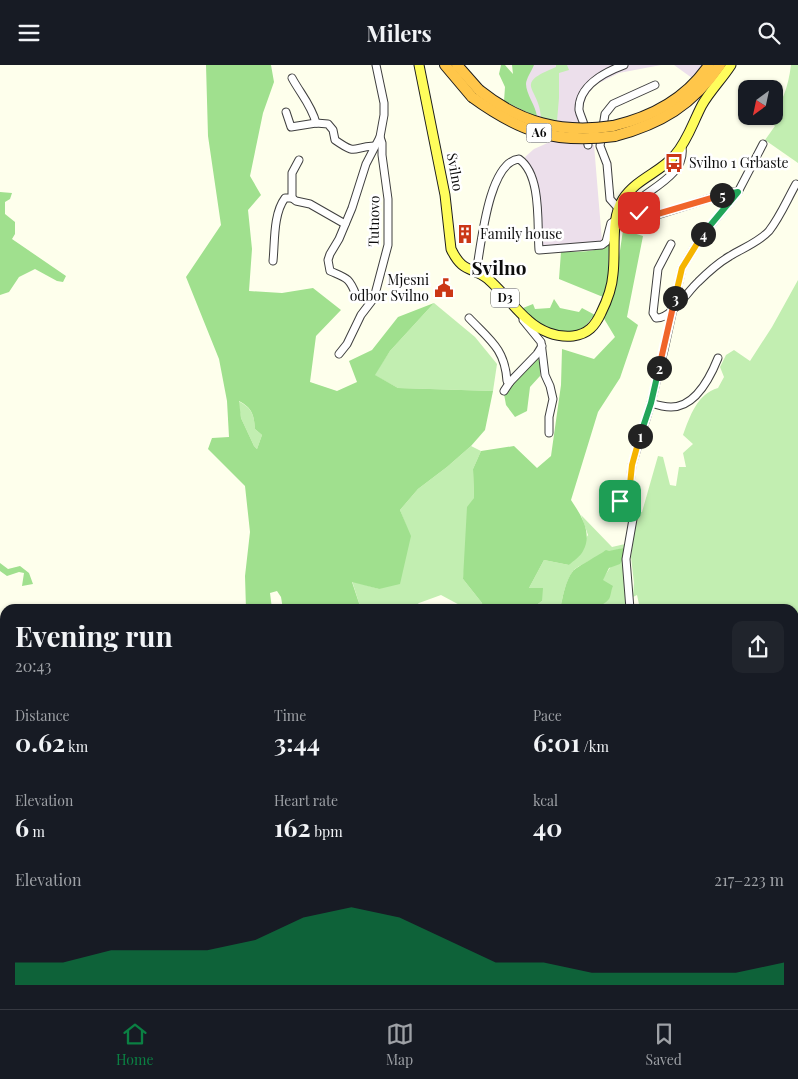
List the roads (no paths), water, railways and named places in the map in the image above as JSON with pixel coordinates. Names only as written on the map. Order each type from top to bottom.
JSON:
[{"type":"highway","name":"A6","points":[[445,65],[476,94],[536,123],[578,130],[614,131],[651,125],[670,115],[694,96],[720,65]]},
{"type":"highway","name":"A6","points":[[457,65],[476,94]]},
{"type":"highway","name":"A6","points":[[614,131],[664,107],[687,91],[709,65]]},
{"type":"main road","name":"Svilno","points":[[419,65],[445,195],[451,249],[462,265],[484,276],[522,315],[538,328],[549,333],[568,337],[580,335],[592,328],[598,319],[610,290],[613,274],[616,220],[618,208],[623,199],[630,190],[674,157],[682,147],[703,102],[731,65]]},
{"type":"street","name":"Tutnovo","points":[[356,295],[344,276],[332,273],[328,260],[352,209],[360,179],[374,146],[380,137],[384,108],[376,65]]},
{"type":"street","points":[[588,145],[585,126],[579,112],[582,96],[590,85],[606,72],[624,65]]},
{"type":"street","points":[[292,78],[312,109],[316,123]]},
{"type":"street","points":[[618,208],[610,199],[606,164],[600,146],[605,115],[613,104],[656,85]]},
{"type":"street","points":[[286,112],[292,127],[316,123],[328,124],[331,127],[335,140],[350,149],[356,150],[374,146]]},
{"type":"street","name":"Tutnovo","points":[[339,354],[348,343],[361,315],[374,298],[388,245],[387,191],[380,137]]},
{"type":"street","points":[[629,494],[632,465],[651,403],[682,268],[701,237],[738,192],[763,144]]},
{"type":"street","points":[[682,147],[681,159],[671,175],[634,204],[634,208],[639,213],[654,216],[730,192],[738,192]]},
{"type":"street","name":"Svilno","points":[[476,273],[494,187],[504,166],[514,159],[519,159],[523,162],[534,181],[539,250],[602,245],[606,241],[611,223],[616,220]]},
{"type":"street","points":[[292,198],[292,173],[299,160]]},
{"type":"street","points":[[671,245],[658,269],[653,313],[656,318],[660,319],[676,309],[690,290],[717,264],[752,244],[766,233],[796,185]]},
{"type":"street","points":[[273,261],[279,209],[285,197],[317,208],[344,224]]},
{"type":"street","name":"Svilno","points":[[522,315],[523,320],[541,342],[542,346],[545,375],[553,399],[549,417],[549,433]]},
{"type":"street","points":[[469,318],[500,351],[506,366],[507,381],[510,382]]},
{"type":"street","points":[[504,391],[542,346]]},
{"type":"street","points":[[651,403],[670,407],[680,406],[690,401],[707,381],[718,357]]},
{"type":"street","points":[[629,494],[634,496],[636,501],[635,508],[630,511],[623,509],[620,503],[622,498],[629,494]]},
{"type":"street","points":[[630,511],[632,519],[626,559],[630,604]]},
{"type":"place","name":"Svilno 1 Grbaste","points":[[674,163]]},
{"type":"place","name":"Family house","points":[[465,234]]},
{"type":"place","name":"Mjesni odbor Svilno","points":[[444,288]]},
{"type":"district","name":"Svilno","points":[[499,268]]}]
